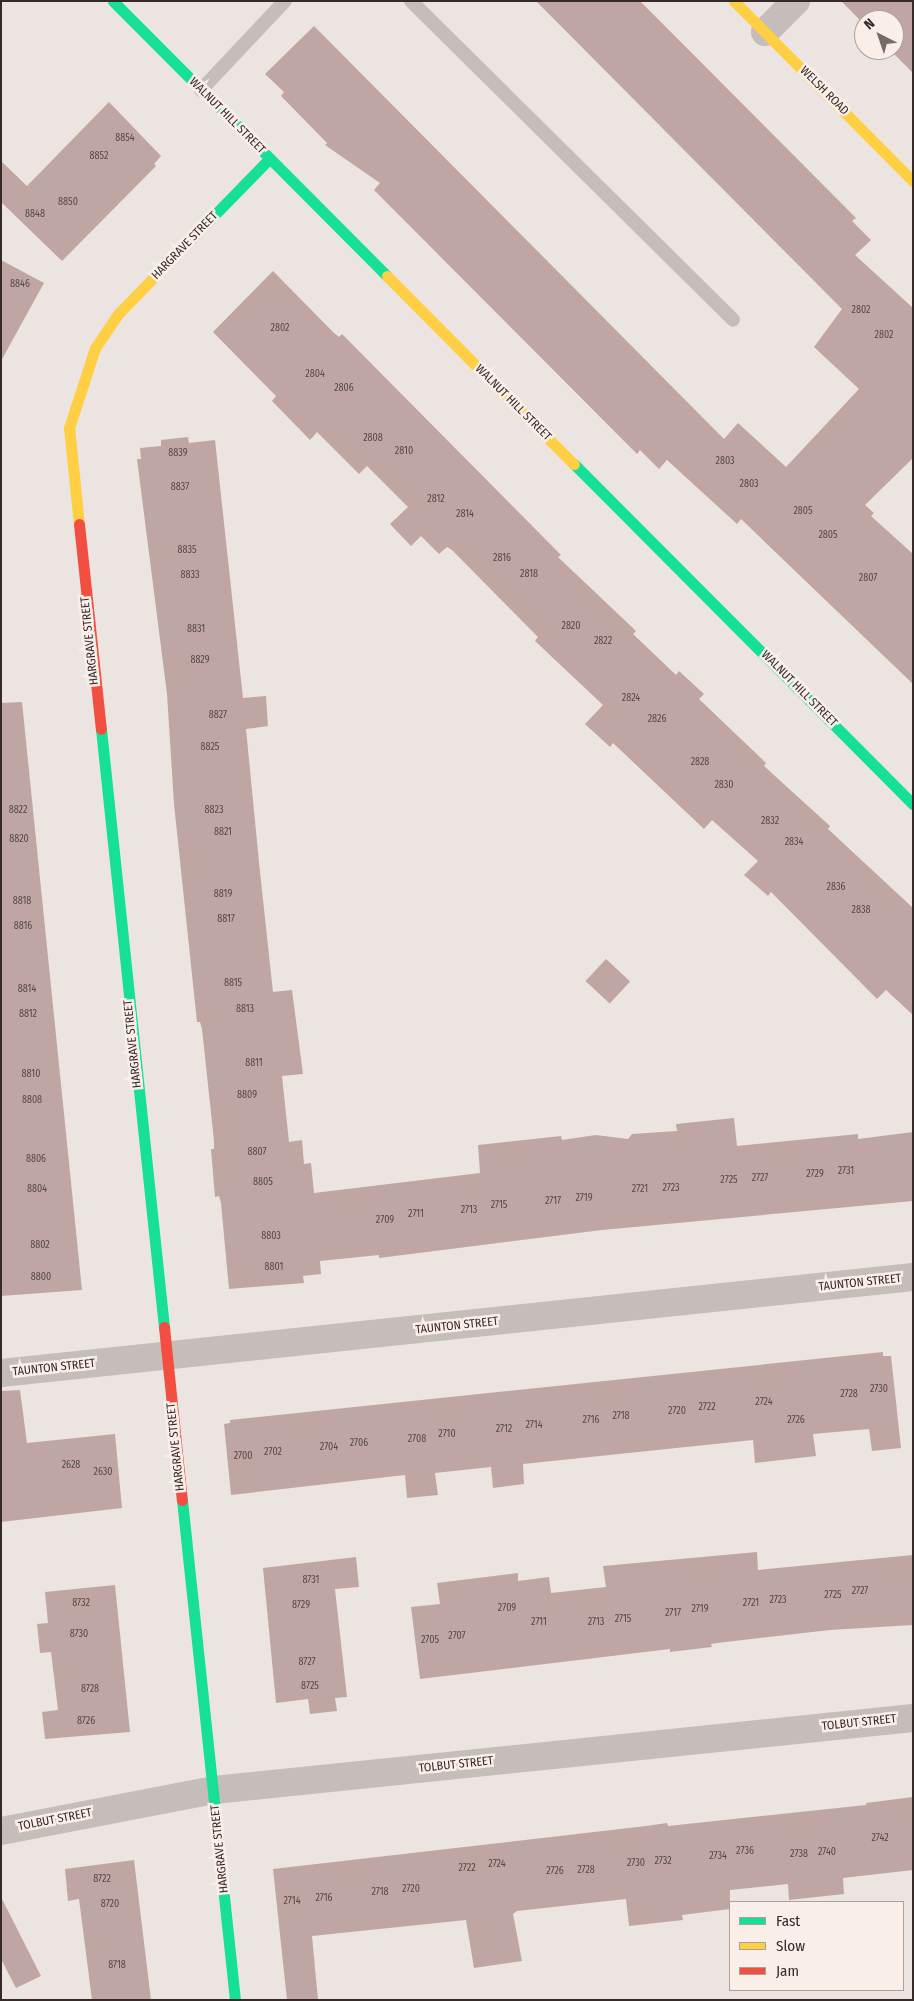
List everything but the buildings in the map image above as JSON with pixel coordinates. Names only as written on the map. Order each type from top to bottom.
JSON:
[{"type":"street","name":"WALNUT HILL STREET","points":[[113,1],[269,160],[913,804]]},
{"type":"street","name":"WELSH ROAD","points":[[734,1],[913,181]]},
{"type":"street","points":[[765,32],[796,1]]},
{"type":"street","name":"HARGRAVE STREET","points":[[235,2000],[214,1790],[166,1357],[70,428],[78,394],[95,348],[118,314],[269,160]]},
{"type":"street","name":"TAUNTON STREET","points":[[1,1373],[913,1277]]},
{"type":"street","name":"TOLBUT STREET","points":[[1,1830],[214,1790],[913,1718]]},
{"type":"lane","points":[[201,90],[285,1]]},
{"type":"lane","points":[[411,1],[733,320]]},
{"type":"traffic: fast","points":[[113,1],[387,276]]},
{"type":"traffic: fast","points":[[185,245],[269,159]]},
{"type":"traffic: fast","points":[[574,464],[913,804]]},
{"type":"traffic: fast","points":[[101,729],[164,1327]]},
{"type":"traffic: fast","points":[[182,1500],[235,2000]]},
{"type":"traffic: slow","points":[[734,1],[913,181]]},
{"type":"traffic: slow","points":[[79,524],[69,428],[95,348],[118,314],[185,245]]},
{"type":"traffic: slow","points":[[387,276],[574,464]]},
{"type":"traffic: jam","points":[[79,524],[101,729]]},
{"type":"traffic: jam","points":[[164,1327],[182,1500]]}]
